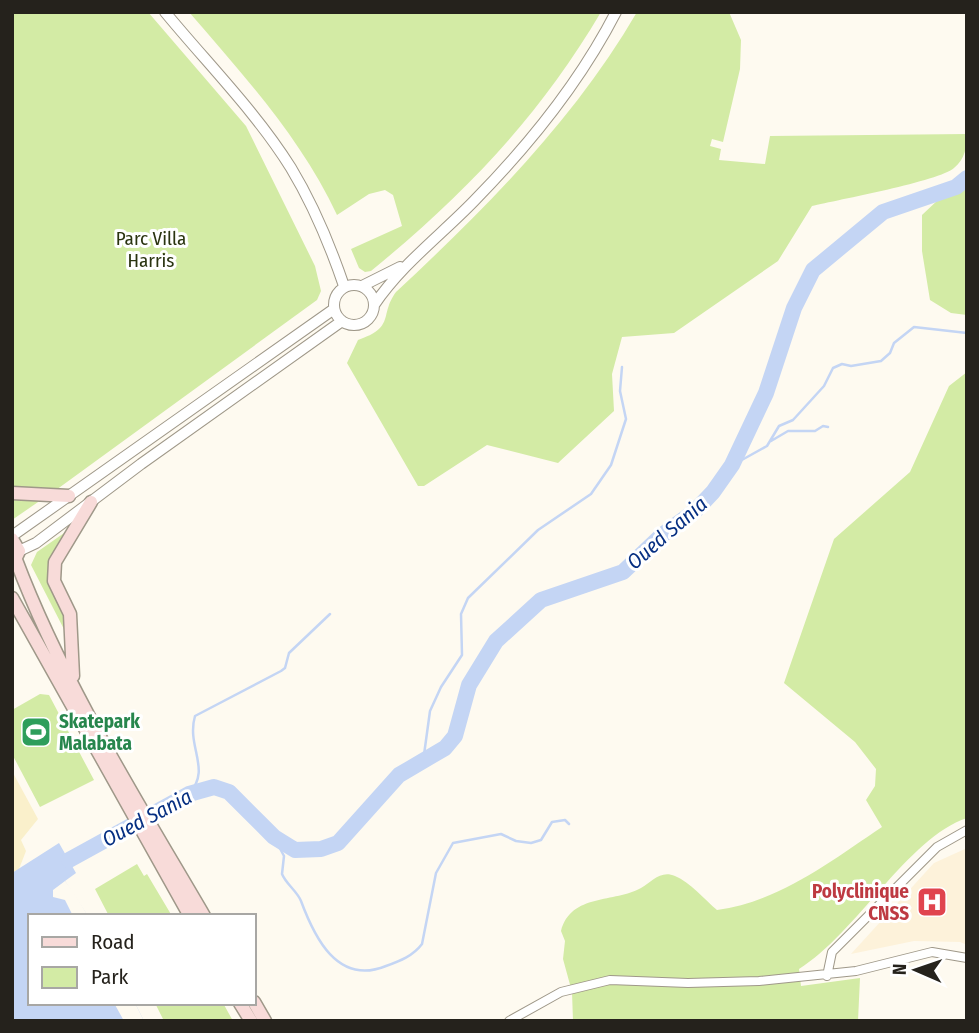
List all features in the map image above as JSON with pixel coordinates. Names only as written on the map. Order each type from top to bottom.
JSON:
[{"type":"main road","points":[[12,493],[69,496]]},
{"type":"main road","points":[[76,687],[70,614],[53,572],[55,562],[91,502]]},
{"type":"main road","points":[[14,550],[35,610],[76,687],[131,802]]},
{"type":"main road","points":[[12,598],[152,837],[203,914]]},
{"type":"main road","points":[[152,837],[189,914]]},
{"type":"main road","points":[[241,1005],[251,1021]]},
{"type":"main road","points":[[256,1005],[265,1021]]},
{"type":"street","points":[[165,12],[265,131],[290,167],[312,205],[344,286]]},
{"type":"street","points":[[406,264],[362,286],[344,286],[336,295],[334,309],[342,321],[351,325],[365,321],[406,264],[474,201],[536,133],[590,58],[618,12]]},
{"type":"street","points":[[362,286],[372,296],[374,305]]},
{"type":"street","points":[[14,550],[69,496],[334,309]]},
{"type":"street","points":[[14,550],[36,543],[342,321]]},
{"type":"street","points":[[827,976],[832,952],[937,847],[967,830]]},
{"type":"street","points":[[509,1021],[561,992],[610,980],[700,983],[827,976],[932,952],[967,958]]},
{"type":"shaded area","name":"Polyclinique CNSS","points":[[967,848],[967,945],[960,942],[914,941],[851,954],[934,863]]},
{"type":"green space","name":"Parc Villa Harris","points":[[12,12],[148,12],[246,126],[315,266],[321,291],[317,300],[56,490],[12,487]]},
{"type":"green space","points":[[189,12],[601,12],[552,86],[498,152],[438,213],[371,271],[365,272],[359,268],[351,249],[402,226],[393,195],[385,190],[369,194],[337,215],[323,187],[289,134],[251,84]]},
{"type":"green space","points":[[637,12],[729,12],[741,40],[740,69],[723,142],[712,139],[710,146],[721,149],[719,160],[765,164],[770,136],[967,134],[963,157],[954,168],[929,179],[812,206],[778,261],[674,333],[622,337],[612,374],[614,411],[558,463],[487,445],[424,486],[418,486],[347,363],[358,340],[378,330],[382,325],[396,292],[495,195],[557,126],[586,89]]},
{"type":"green space","points":[[967,186],[967,315],[951,313],[930,300],[922,251],[922,215],[940,198]]},
{"type":"green space","points":[[967,372],[967,818],[945,829],[924,845],[841,933],[799,969],[801,986],[860,978],[858,1021],[573,1021],[572,992],[563,959],[565,941],[561,931],[574,910],[595,901],[631,893],[665,874],[686,882],[717,910],[740,906],[804,878],[882,827],[866,800],[875,786],[876,769],[855,742],[784,683],[834,539],[910,472],[949,386]]},
{"type":"green space","points":[[12,496],[41,500],[12,520]]},
{"type":"green space","points":[[67,531],[53,558],[68,637],[31,565],[37,552]]},
{"type":"green space","name":"Skatepark Malabata","points":[[40,694],[49,695],[94,780],[40,807],[12,754],[12,710]]},
{"type":"green space","points":[[137,864],[144,876],[147,874],[171,914],[108,914],[95,889]]},
{"type":"green space","points":[[156,1005],[224,1005],[233,1021],[164,1021]]},
{"type":"sand","points":[[12,771],[38,819],[21,840],[26,851],[19,869],[12,873]]},
{"type":"water","points":[[59,843],[76,873],[65,881],[87,914],[28,914],[28,1005],[136,1005],[144,1021],[12,1021],[12,873]]},
{"type":"pier","points":[[65,881],[87,914],[72,914],[65,900],[53,897],[53,890]]},
{"type":"pier","points":[[115,1005],[136,1005],[144,1021],[124,1021]]},
{"type":"waterway","name":"Oued Sania","points":[[69,860],[189,794],[214,787],[229,792],[274,837],[295,850],[321,849],[338,843],[399,775],[445,748],[455,736],[469,685],[496,641],[541,600],[623,572],[661,536],[695,511],[713,492],[732,465],[766,393],[794,308],[813,270],[883,212],[956,187],[967,178]]},
{"type":"waterway","points":[[731,466],[767,446],[779,426],[793,420],[824,386],[833,368],[842,364],[851,366],[881,361],[890,353],[894,343],[914,327],[967,333]]},
{"type":"waterway","points":[[423,762],[430,711],[441,687],[462,655],[461,614],[468,598],[538,530],[591,494],[611,465],[626,419],[620,391],[622,367]]},
{"type":"waterway","points":[[771,441],[788,431],[815,431],[823,426],[828,427]]},
{"type":"waterway","points":[[189,794],[195,785],[199,767],[193,727],[195,716],[285,668],[289,653],[330,614]]},
{"type":"waterway","points":[[274,837],[284,856],[282,874],[299,897],[321,942],[341,963],[354,969],[369,970],[401,960],[415,952],[422,944],[436,873],[453,843],[501,834],[516,841],[531,843],[541,840],[552,822],[565,820],[569,824]]},
{"type":"place","name":"Skatepark Malabata","points":[[36,732]]},
{"type":"place","name":"Polyclinique CNSS","points":[[932,902]]}]
